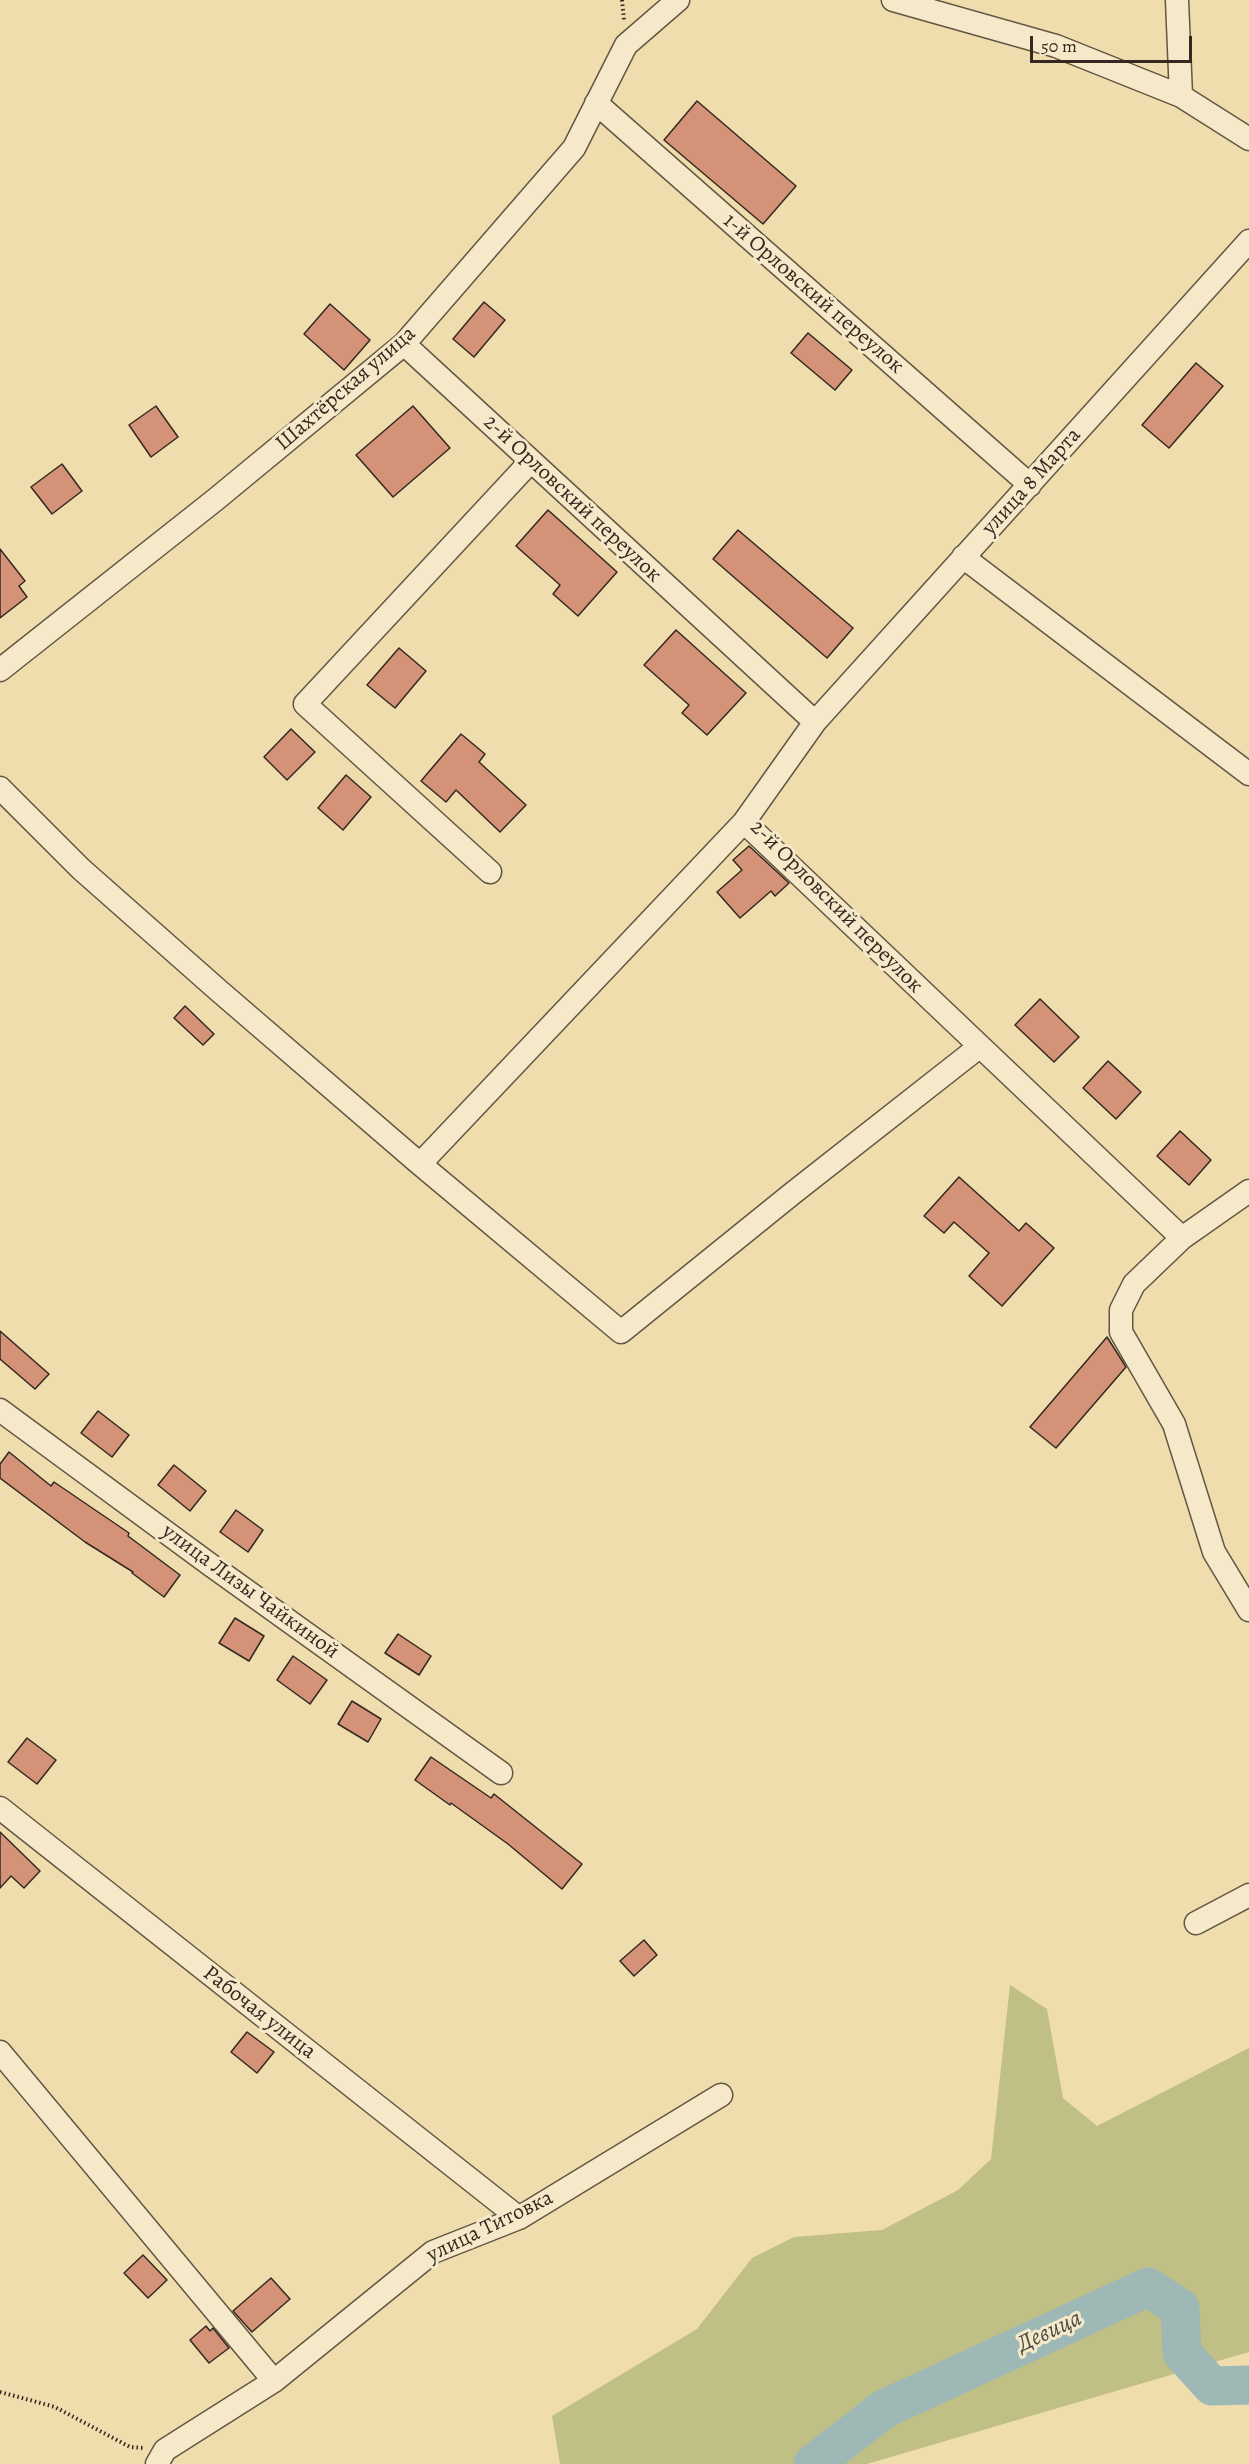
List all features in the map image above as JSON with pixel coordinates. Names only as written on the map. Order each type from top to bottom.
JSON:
[{"type":"street","name":"Шахтёрская улица","points":[[0,670],[215,500],[404,344],[574,148],[626,45],[678,0]]},
{"type":"street","points":[[893,0],[1056,46],[1181,96],[1249,139]]},
{"type":"street","points":[[1177,0],[1181,96]]},
{"type":"street","name":"1-й Орловский переулок","points":[[596,104],[1030,485]]},
{"type":"street","name":"улица 8 Марта","points":[[815,722],[1249,241]]},
{"type":"street","name":"2-й Орловский переулок","points":[[404,344],[815,722],[744,822],[1182,1238]]},
{"type":"street","points":[[490,872],[305,704],[531,461]]},
{"type":"street","points":[[963,557],[1249,774]]},
{"type":"street","points":[[0,788],[81,869],[420,1164],[621,1332],[979,1047]]},
{"type":"street","points":[[420,1164],[744,822]]},
{"type":"street","points":[[1249,1191],[1182,1238],[1134,1284],[1121,1310],[1121,1332],[1174,1424],[1214,1552],[1249,1610]]},
{"type":"street","name":"улица Лизы Чайкиной","points":[[0,1410],[212,1566],[501,1773]]},
{"type":"street","name":"Рабочая улица","points":[[0,1808],[519,2218]]},
{"type":"street","points":[[1196,1923],[1249,1895]]},
{"type":"street","points":[[0,2052],[274,2381]]},
{"type":"street","name":"улица Титовка","points":[[161,2457],[274,2381],[433,2252],[519,2218],[721,2095]]},
{"type":"path","points":[[0,2392],[55,2407],[130,2447],[161,2457]]},
{"type":"shaded area","points":[[1010,1985],[1047,2009],[1063,2098],[1097,2126],[1249,2048],[1249,2352],[867,2464],[560,2464],[552,2416],[697,2329],[752,2258],[794,2237],[882,2230],[958,2190],[991,2159]]},
{"type":"building","points":[[697,101],[796,186],[763,224],[664,140]]},
{"type":"building","points":[[484,302],[505,320],[474,357],[453,339]]},
{"type":"building","points":[[330,304],[370,340],[344,370],[304,334]]},
{"type":"building","points":[[808,333],[852,370],[835,390],[791,353]]},
{"type":"building","points":[[1196,363],[1223,386],[1169,448],[1142,425]]},
{"type":"building","points":[[156,406],[178,437],[151,457],[129,425]]},
{"type":"building","points":[[413,406],[450,448],[393,497],[356,455]]},
{"type":"building","points":[[62,464],[82,491],[52,514],[31,487]]},
{"type":"building","points":[[548,510],[617,572],[578,616],[553,594],[560,585],[516,546]]},
{"type":"building","points":[[738,530],[853,628],[827,658],[713,559]]},
{"type":"building","points":[[0,549],[25,581],[19,586],[27,597],[0,618]]},
{"type":"building","points":[[676,630],[746,693],[707,735],[682,713],[689,705],[644,665]]},
{"type":"building","points":[[399,648],[426,671],[395,708],[367,685]]},
{"type":"building","points":[[291,729],[315,752],[287,780],[264,757]]},
{"type":"building","points":[[461,734],[485,754],[479,762],[526,805],[500,832],[456,790],[446,802],[421,781]]},
{"type":"building","points":[[346,775],[371,797],[343,830],[318,808]]},
{"type":"building","points":[[749,846],[789,883],[775,896],[771,891],[740,918],[717,892],[742,870],[733,860]]},
{"type":"building","points":[[1040,999],[1079,1037],[1054,1062],[1015,1025]]},
{"type":"building","points":[[185,1006],[214,1034],[203,1045],[174,1018]]},
{"type":"building","points":[[1108,1061],[1141,1092],[1116,1119],[1083,1088]]},
{"type":"building","points":[[1180,1131],[1211,1160],[1189,1185],[1157,1156]]},
{"type":"building","points":[[959,1177],[1019,1231],[1026,1223],[1054,1248],[1002,1306],[969,1276],[989,1253],[954,1222],[944,1233],[924,1216]]},
{"type":"building","points":[[0,1331],[49,1374],[35,1389],[0,1359]]},
{"type":"building","points":[[1107,1337],[1126,1367],[1056,1448],[1030,1427]]},
{"type":"building","points":[[98,1411],[129,1435],[112,1457],[81,1433]]},
{"type":"building","points":[[9,1452],[51,1486],[54,1482],[129,1533],[128,1536],[180,1575],[164,1597],[133,1572],[85,1542],[0,1478],[0,1464]]},
{"type":"building","points":[[174,1465],[206,1491],[190,1511],[158,1485]]},
{"type":"building","points":[[236,1510],[263,1530],[248,1552],[220,1532]]},
{"type":"building","points":[[235,1618],[264,1636],[249,1661],[219,1643]]},
{"type":"building","points":[[398,1634],[431,1656],[419,1675],[385,1653]]},
{"type":"building","points":[[293,1656],[327,1680],[310,1704],[277,1680]]},
{"type":"building","points":[[352,1701],[381,1719],[368,1742],[338,1724]]},
{"type":"building","points":[[27,1738],[56,1760],[37,1784],[8,1762]]},
{"type":"building","points":[[431,1757],[491,1798],[494,1794],[582,1864],[562,1889],[508,1844],[415,1780]]},
{"type":"building","points":[[0,1832],[40,1871],[24,1888],[11,1876],[0,1888]]},
{"type":"building","points":[[644,1940],[657,1955],[634,1976],[620,1961]]},
{"type":"building","points":[[247,2032],[274,2052],[257,2073],[231,2052]]},
{"type":"building","points":[[143,2255],[167,2280],[148,2298],[124,2273]]},
{"type":"building","points":[[271,2278],[290,2299],[252,2332],[233,2311]]},
{"type":"building","points":[[206,2326],[210,2331],[213,2328],[229,2348],[209,2363],[190,2340]]},
{"type":"waterway","name":"Девица","points":[[813,2464],[884,2409],[1148,2287],[1180,2308],[1182,2353],[1212,2386],[1249,2385]]}]
